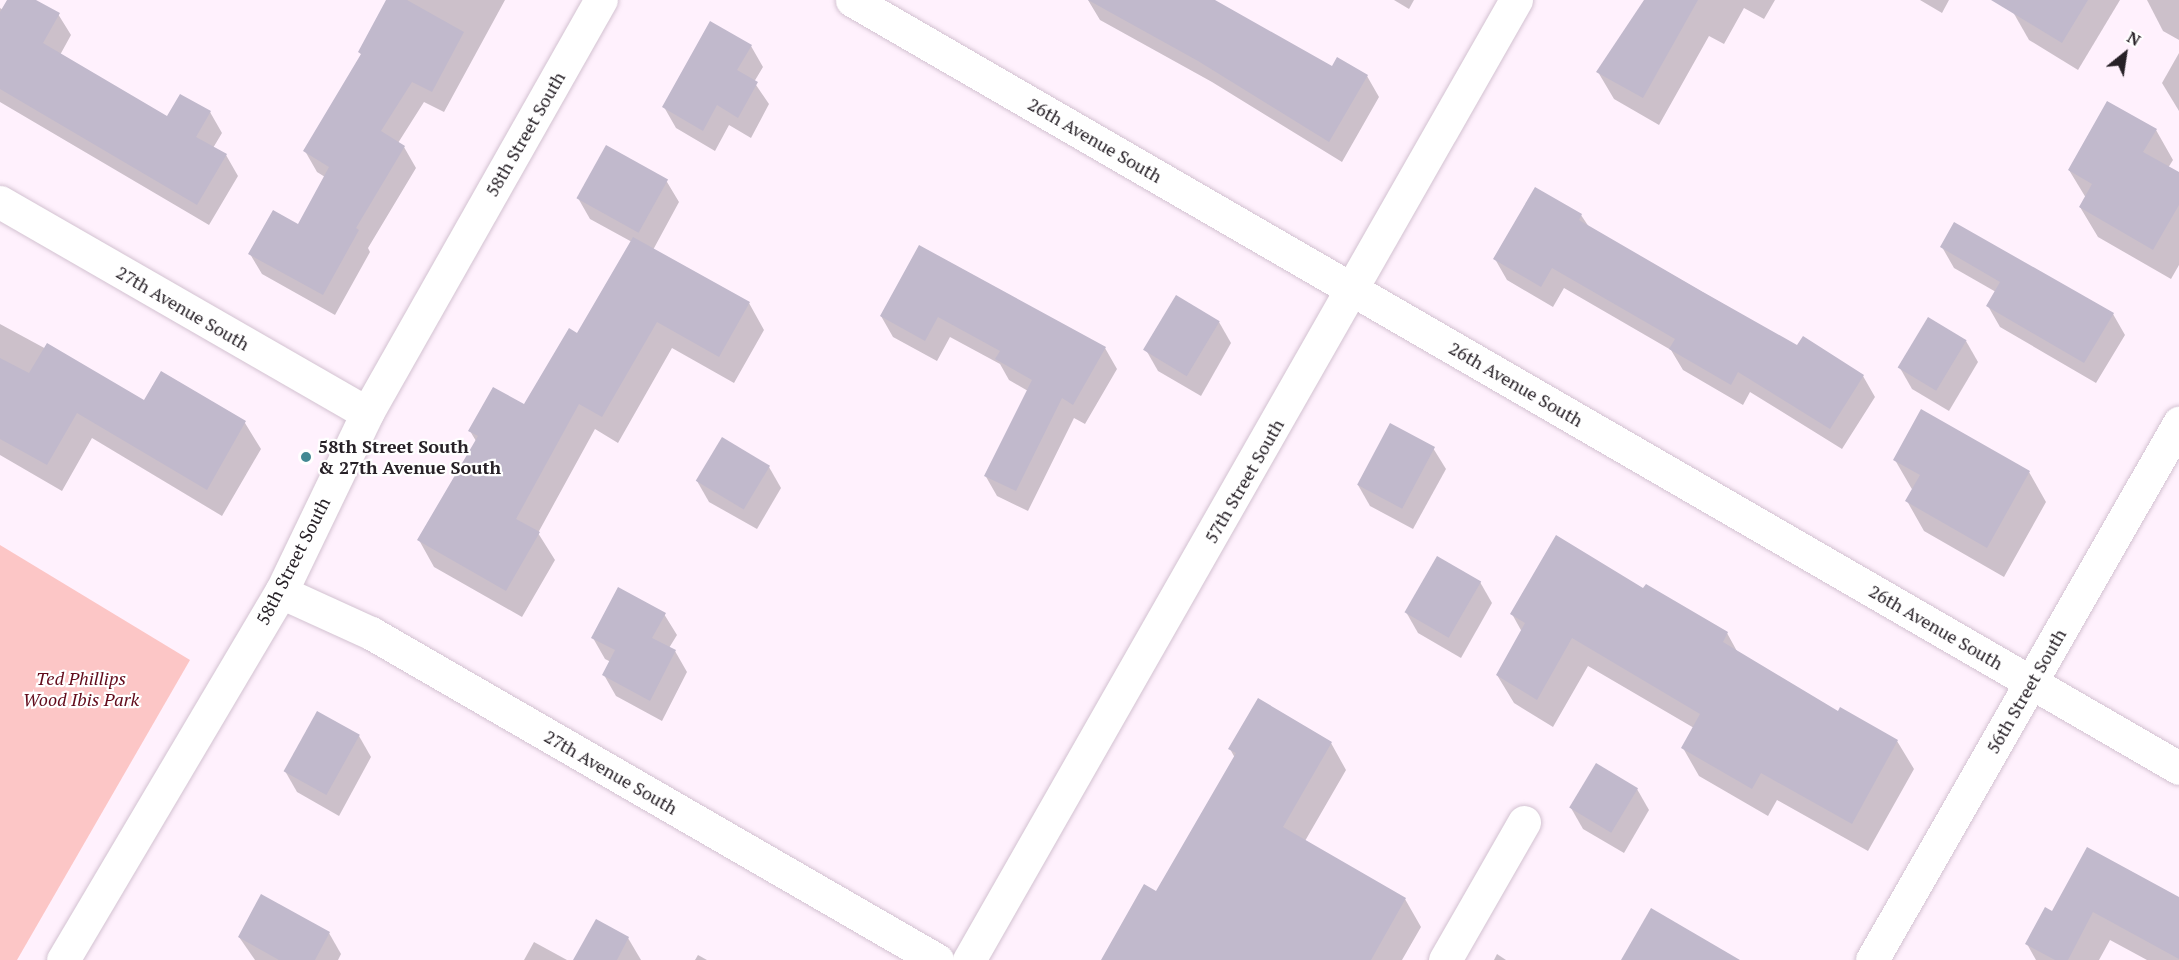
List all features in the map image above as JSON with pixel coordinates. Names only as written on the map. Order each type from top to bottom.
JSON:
[{"type":"street","name":"58th Street South","points":[[63,960],[281,592],[367,413],[601,0]]},
{"type":"street","name":"26th Avenue South","points":[[852,0],[2179,768]]},
{"type":"street","name":"57th Street South","points":[[969,960],[1353,290],[1516,0]]},
{"type":"street","name":"27th Avenue South","points":[[0,202],[367,413]]},
{"type":"street","name":"56th Street South","points":[[1872,960],[2179,423]]},
{"type":"street","name":"27th Avenue South","points":[[281,592],[371,633],[937,960]]},
{"type":"street","points":[[1445,960],[1524,822]]},
{"type":"green space","name":"Ted Phillips Wood Ibis Park","points":[[0,545],[190,660],[17,960],[0,960]]},
{"type":"building","points":[[7,0],[36,0],[60,13],[43,43],[167,116],[180,94],[211,111],[196,137],[227,154],[197,205],[0,89],[0,12]]},
{"type":"building","points":[[386,0],[407,0],[464,32],[432,92],[412,82],[381,131],[405,146],[356,228],[359,230],[323,295],[248,254],[273,210],[298,224],[329,167],[303,151],[361,54],[358,52]]},
{"type":"building","points":[[1088,0],[1215,0],[1332,66],[1337,57],[1368,75],[1329,142],[1198,61]]},
{"type":"building","points":[[1644,0],[1698,0],[1643,98],[1596,72]]},
{"type":"building","points":[[1991,0],[2088,0],[2062,43]]},
{"type":"building","points":[[710,21],[752,45],[737,70],[758,82],[738,118],[717,105],[703,131],[662,107]]},
{"type":"building","points":[[2107,101],[2157,129],[2143,152],[2179,172],[2179,205],[2153,250],[2079,207],[2092,184],[2068,170]]},
{"type":"building","points":[[606,145],[668,179],[639,233],[576,198]]},
{"type":"building","points":[[1535,187],[1582,214],[1579,220],[1703,292],[1797,345],[1803,336],[1864,375],[1830,429],[1738,372],[1731,385],[1669,349],[1675,339],[1552,268],[1541,287],[1493,259]]},
{"type":"building","points":[[1954,222],[2114,313],[2084,363],[1986,306],[2000,282],[1940,247]]},
{"type":"building","points":[[633,237],[750,302],[719,357],[657,322],[602,417],[579,404],[516,519],[540,532],[506,591],[417,540],[478,436],[468,431],[493,387],[524,404],[569,328],[577,333]]},
{"type":"building","points":[[919,245],[1106,347],[1073,405],[1062,398],[1016,491],[984,476],[1032,380],[995,359],[1000,351],[938,317],[925,341],[880,316]]},
{"type":"building","points":[[1176,295],[1220,321],[1187,376],[1143,350]]},
{"type":"building","points":[[1928,317],[1967,340],[1936,391],[1898,368]]},
{"type":"building","points":[[47,343],[144,400],[161,371],[246,421],[207,490],[77,413],[47,465],[0,439],[0,358],[29,373]]},
{"type":"building","points":[[1921,409],[2030,471],[1987,548],[1905,501],[1920,475],[1893,460]]},
{"type":"building","points":[[1390,423],[1435,447],[1402,509],[1357,485]]},
{"type":"building","points":[[722,437],[770,466],[744,510],[696,481]]},
{"type":"building","points":[[1556,535],[1643,588],[1646,584],[1728,632],[1723,642],[1838,711],[1840,707],[1898,740],[1852,824],[1761,773],[1752,789],[1681,748],[1700,714],[1572,638],[1537,700],[1496,675],[1525,623],[1510,614]]},
{"type":"building","points":[[1437,556],[1481,582],[1449,638],[1404,612]]},
{"type":"building","points":[[618,587],[666,613],[652,638],[676,650],[650,701],[602,675],[615,650],[591,638]]},
{"type":"building","points":[[1258,698],[1332,742],[1283,827],[1406,898],[1371,960],[1101,960],[1144,884],[1156,891],[1236,753],[1228,749]]},
{"type":"building","points":[[317,711],[360,735],[326,795],[284,771]]},
{"type":"building","points":[[1596,763],[1638,788],[1611,833],[1569,808]]},
{"type":"building","points":[[2087,847],[2179,897],[2179,959],[2093,912],[2068,960],[2055,960],[2025,944],[2045,907],[2052,911]]},
{"type":"building","points":[[261,894],[330,932],[315,960],[279,960],[238,937]]},
{"type":"building","points":[[1651,908],[1740,960],[1621,960]]},
{"type":"building","points":[[596,919],[629,937],[617,960],[573,960]]},
{"type":"place","name":"58th Street South & 27th Avenue South","points":[[306,457]]}]
